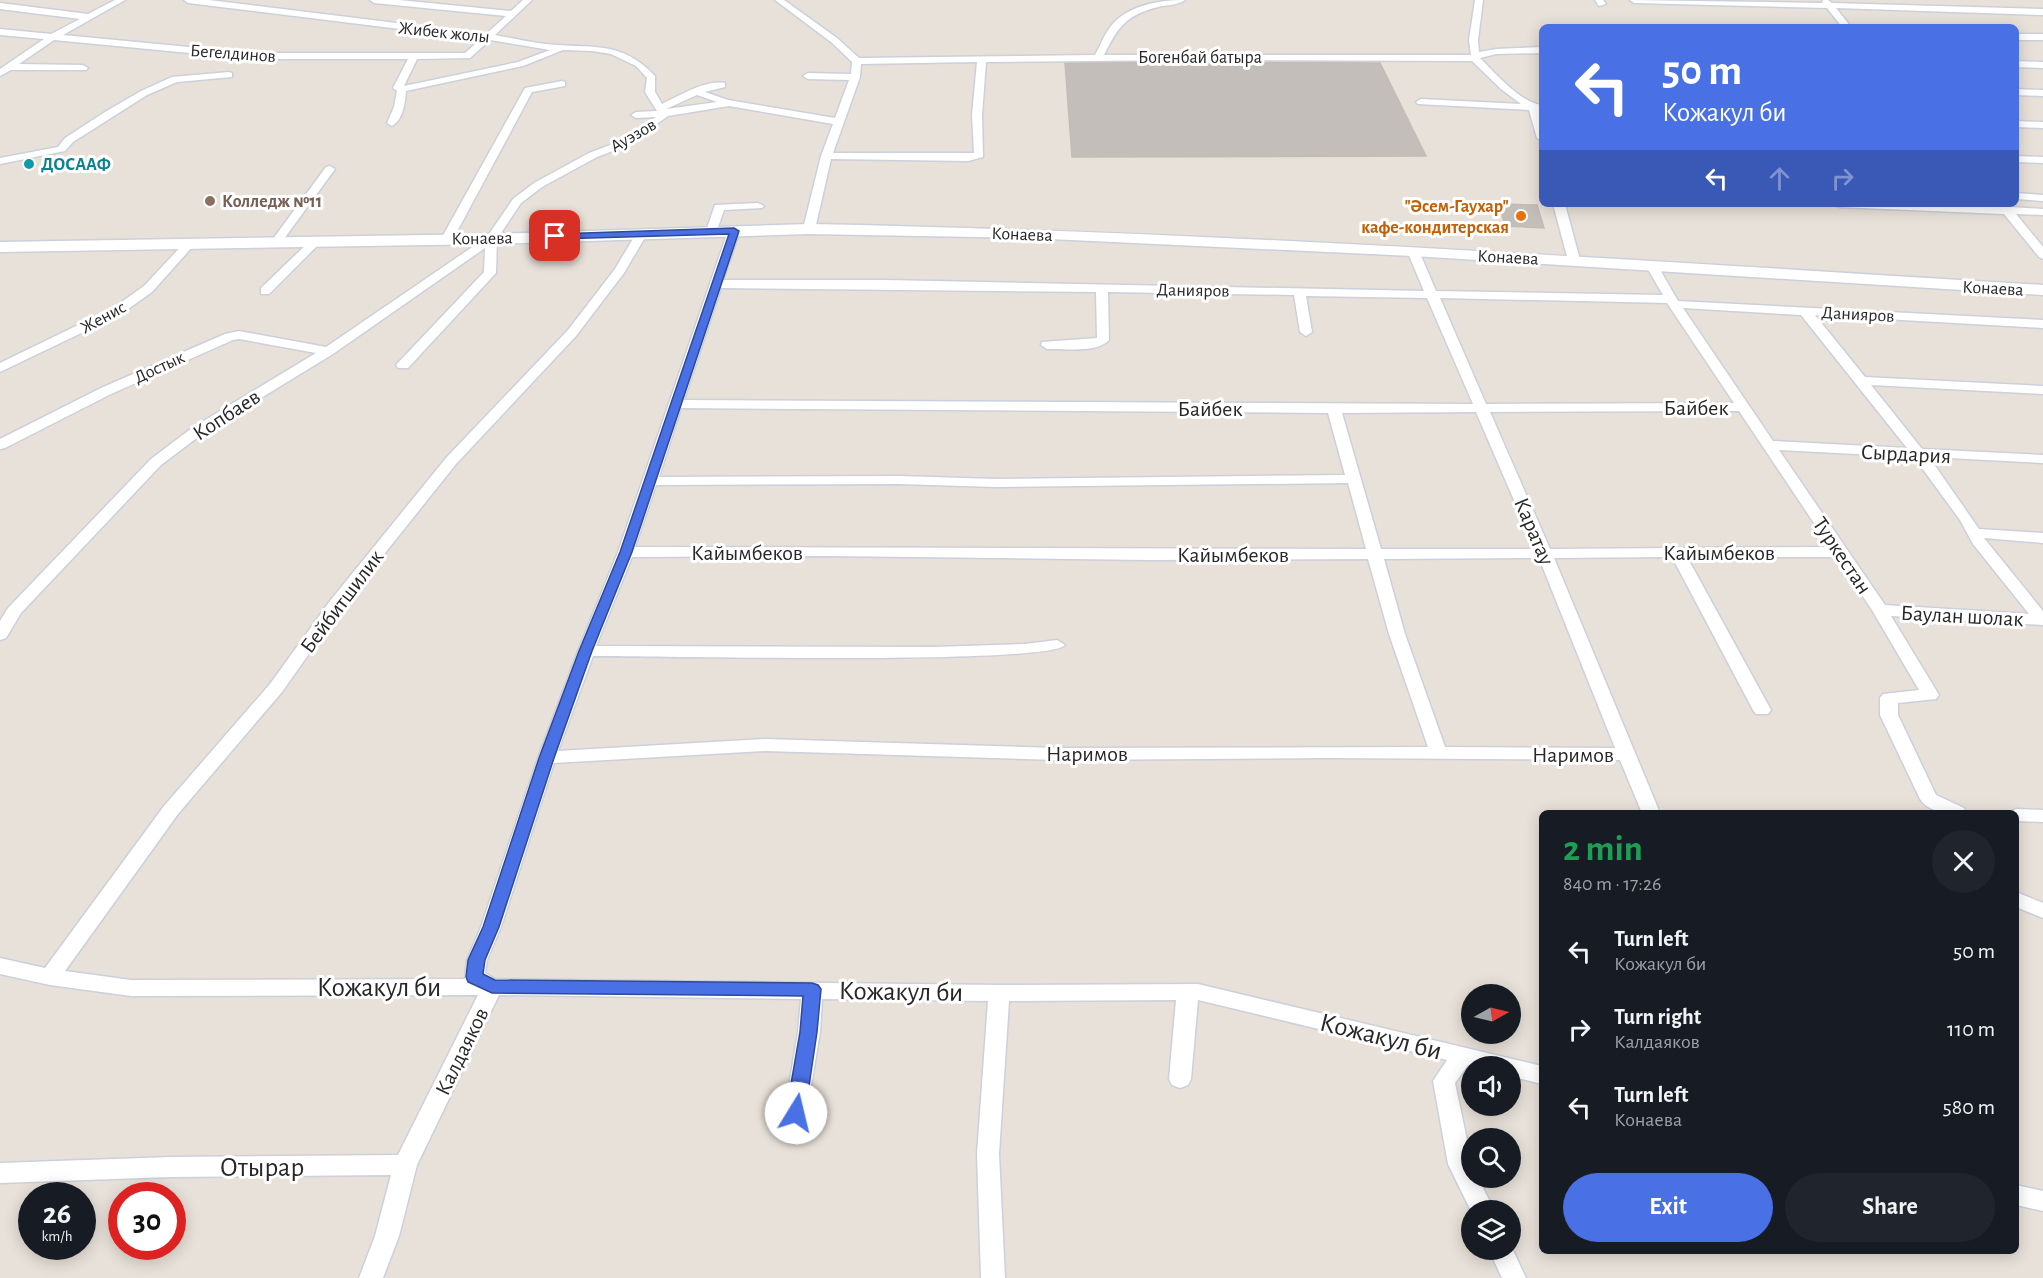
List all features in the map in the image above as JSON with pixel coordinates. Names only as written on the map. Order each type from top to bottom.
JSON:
[{"type":"main road","name":"Конаева","points":[[0,247],[447,239],[809,229],[1028,233],[1574,260],[2043,290]]},
{"type":"street","points":[[4,70],[51,38],[121,0]]},
{"type":"street","name":"Жибек жолы","points":[[188,0],[489,36],[547,47],[614,52],[639,64],[651,78],[650,92],[663,111]]},
{"type":"street","points":[[374,0],[512,14]]},
{"type":"street","points":[[489,36],[528,0]]},
{"type":"street","points":[[779,0],[834,40],[857,61],[855,77],[824,162],[809,229]]},
{"type":"street","points":[[1098,58],[1109,35],[1127,17],[1147,8],[1181,0]]},
{"type":"street","points":[[1479,0],[1480,8],[1472,43],[1475,57],[1504,87],[1538,108]]},
{"type":"street","points":[[1634,0],[1827,3],[2043,12]]},
{"type":"street","points":[[1827,3],[1844,24]]},
{"type":"street","points":[[0,6],[89,17]]},
{"type":"street","name":"Бегелдинов","points":[[0,32],[252,56],[466,56],[489,36]]},
{"type":"street","points":[[2019,37],[2043,37]]},
{"type":"street","points":[[402,89],[520,64],[555,51],[580,48]]},
{"type":"street","name":"Богенбай батыра","points":[[857,61],[982,58],[1475,57],[1488,52],[1539,50]]},
{"type":"street","points":[[402,89],[398,88],[402,76],[413,57]]},
{"type":"street","points":[[824,162],[968,158],[979,154],[977,115],[982,58]]},
{"type":"street","points":[[2019,64],[2043,65]]},
{"type":"street","points":[[4,70],[83,68]]},
{"type":"street","points":[[0,161],[61,149],[69,140],[109,114],[144,93],[175,79],[229,75]]},
{"type":"street","points":[[807,76],[855,77]]},
{"type":"street","points":[[447,239],[478,181],[510,130],[528,90],[562,84]]},
{"type":"street","points":[[636,115],[663,111],[707,87],[722,86]]},
{"type":"street","points":[[392,123],[399,107],[402,89]]},
{"type":"street","points":[[2019,92],[2043,93]]},
{"type":"street","points":[[696,93],[729,103]]},
{"type":"street","points":[[1421,102],[1538,108]]},
{"type":"street","name":"Ауэзов","points":[[491,238],[517,201],[538,185],[593,155],[622,144],[642,131],[663,111],[729,103],[838,122]]},
{"type":"street","points":[[2019,124],[2043,125]]},
{"type":"street","points":[[642,131],[663,132]]},
{"type":"street","points":[[2019,159],[2043,160]]},
{"type":"street","points":[[824,162],[852,167]]},
{"type":"street","points":[[277,241],[330,169]]},
{"type":"street","points":[[2019,196],[2043,198]]},
{"type":"street","points":[[712,231],[719,207],[758,206]]},
{"type":"street","points":[[1560,207],[1574,260]]},
{"type":"street","points":[[2006,207],[2043,212]]},
{"type":"street","points":[[2006,207],[2043,255]]},
{"type":"street","name":"Калдаяков","points":[[405,1165],[492,987],[474,977],[477,960],[491,927],[547,758],[586,651],[626,552],[734,231]]},
{"type":"street","name":"Бейбитшилик","points":[[50,977],[171,810],[276,688],[336,604],[451,461],[572,333],[620,270],[641,234]]},
{"type":"street","points":[[404,365],[490,273],[491,238]]},
{"type":"street","name":"Копбаев","points":[[0,635],[14,611],[156,462],[231,409],[328,351],[491,238]]},
{"type":"street","points":[[265,291],[316,241]]},
{"type":"street","name":"Женис","points":[[0,368],[117,311],[148,289],[190,243]]},
{"type":"street","name":"Каратау","points":[[1413,251],[1544,552],[1650,810]]},
{"type":"street","name":"Туркестан","points":[[1652,266],[1672,301],[1880,610],[1930,695],[1889,698],[1889,715],[1929,799],[1951,810]]},
{"type":"street","name":"Данияров","points":[[715,284],[1300,291],[1672,301],[2043,324]]},
{"type":"street","points":[[1047,345],[1095,344],[1103,340],[1102,288]]},
{"type":"street","points":[[1300,291],[1301,311],[1306,332]]},
{"type":"street","points":[[1805,311],[1919,454],[1967,519],[1974,533],[2042,620]]},
{"type":"street","name":"Достык","points":[[0,445],[106,391],[229,337],[239,335],[328,351]]},
{"type":"street","points":[[1862,381],[2043,390]]},
{"type":"street","name":"Байбек","points":[[675,405],[1334,409],[1745,407]]},
{"type":"street","points":[[1334,409],[1397,634],[1439,754]]},
{"type":"street","name":"Сырдария","points":[[1770,445],[2043,459]]},
{"type":"street","points":[[650,481],[899,480],[996,483],[1354,479]]},
{"type":"street","points":[[1974,533],[2043,538]]},
{"type":"street","points":[[1677,551],[1762,710]]},
{"type":"street","name":"Кайымбеков","points":[[626,552],[1840,552]]},
{"type":"street","name":"Баулан шолак","points":[[1880,610],[2042,620]]},
{"type":"street","points":[[586,651],[934,652],[1025,649],[1057,645]]},
{"type":"street","name":"Наримов","points":[[547,758],[766,745],[1057,754],[1326,752],[1627,754]]},
{"type":"street","points":[[2019,815],[2043,816]]},
{"type":"street","points":[[2019,900],[2043,911]]},
{"type":"street","name":"Кожакул би","points":[[0,966],[50,977],[131,988],[492,987],[999,993],[1198,992],[1463,1056]]},
{"type":"street","points":[[792,1134],[808,1032],[812,989]]},
{"type":"street","points":[[1180,1079],[1187,992]]},
{"type":"street","points":[[993,1278],[988,1154],[999,993]]},
{"type":"street","points":[[1461,1059],[1444,1081],[1460,1164],[1477,1200]]},
{"type":"street","name":"Кожакул би","points":[[1521,1070],[1539,1074]]},
{"type":"street","points":[[371,1278],[387,1236],[405,1165]]},
{"type":"street","name":"Отырар","points":[[0,1173],[171,1167],[405,1165]]},
{"type":"street","points":[[2019,1196],[2043,1201]]},
{"type":"street","points":[[1506,1260],[1514,1278]]},
{"type":"building","points":[[1065,63],[1380,63],[1426,156],[1072,157]]},
{"type":"building","name":"\"Әсем-Гаухар\" кафе-кондитерская","points":[[1499,204],[1537,205],[1544,228],[1505,226]]},
{"type":"place","name":"ДОСААФ","points":[[29,164]]},
{"type":"place","name":"Колледж №11","points":[[210,201]]},
{"type":"place","name":"\"Әсем-Гаухар\" кафе-кондитерская","points":[[1521,216]]},
{"type":"route","points":[[555,236],[734,231],[626,552],[586,651],[547,758],[491,927],[477,960],[474,977],[492,987],[812,989],[796,1113]]}]
